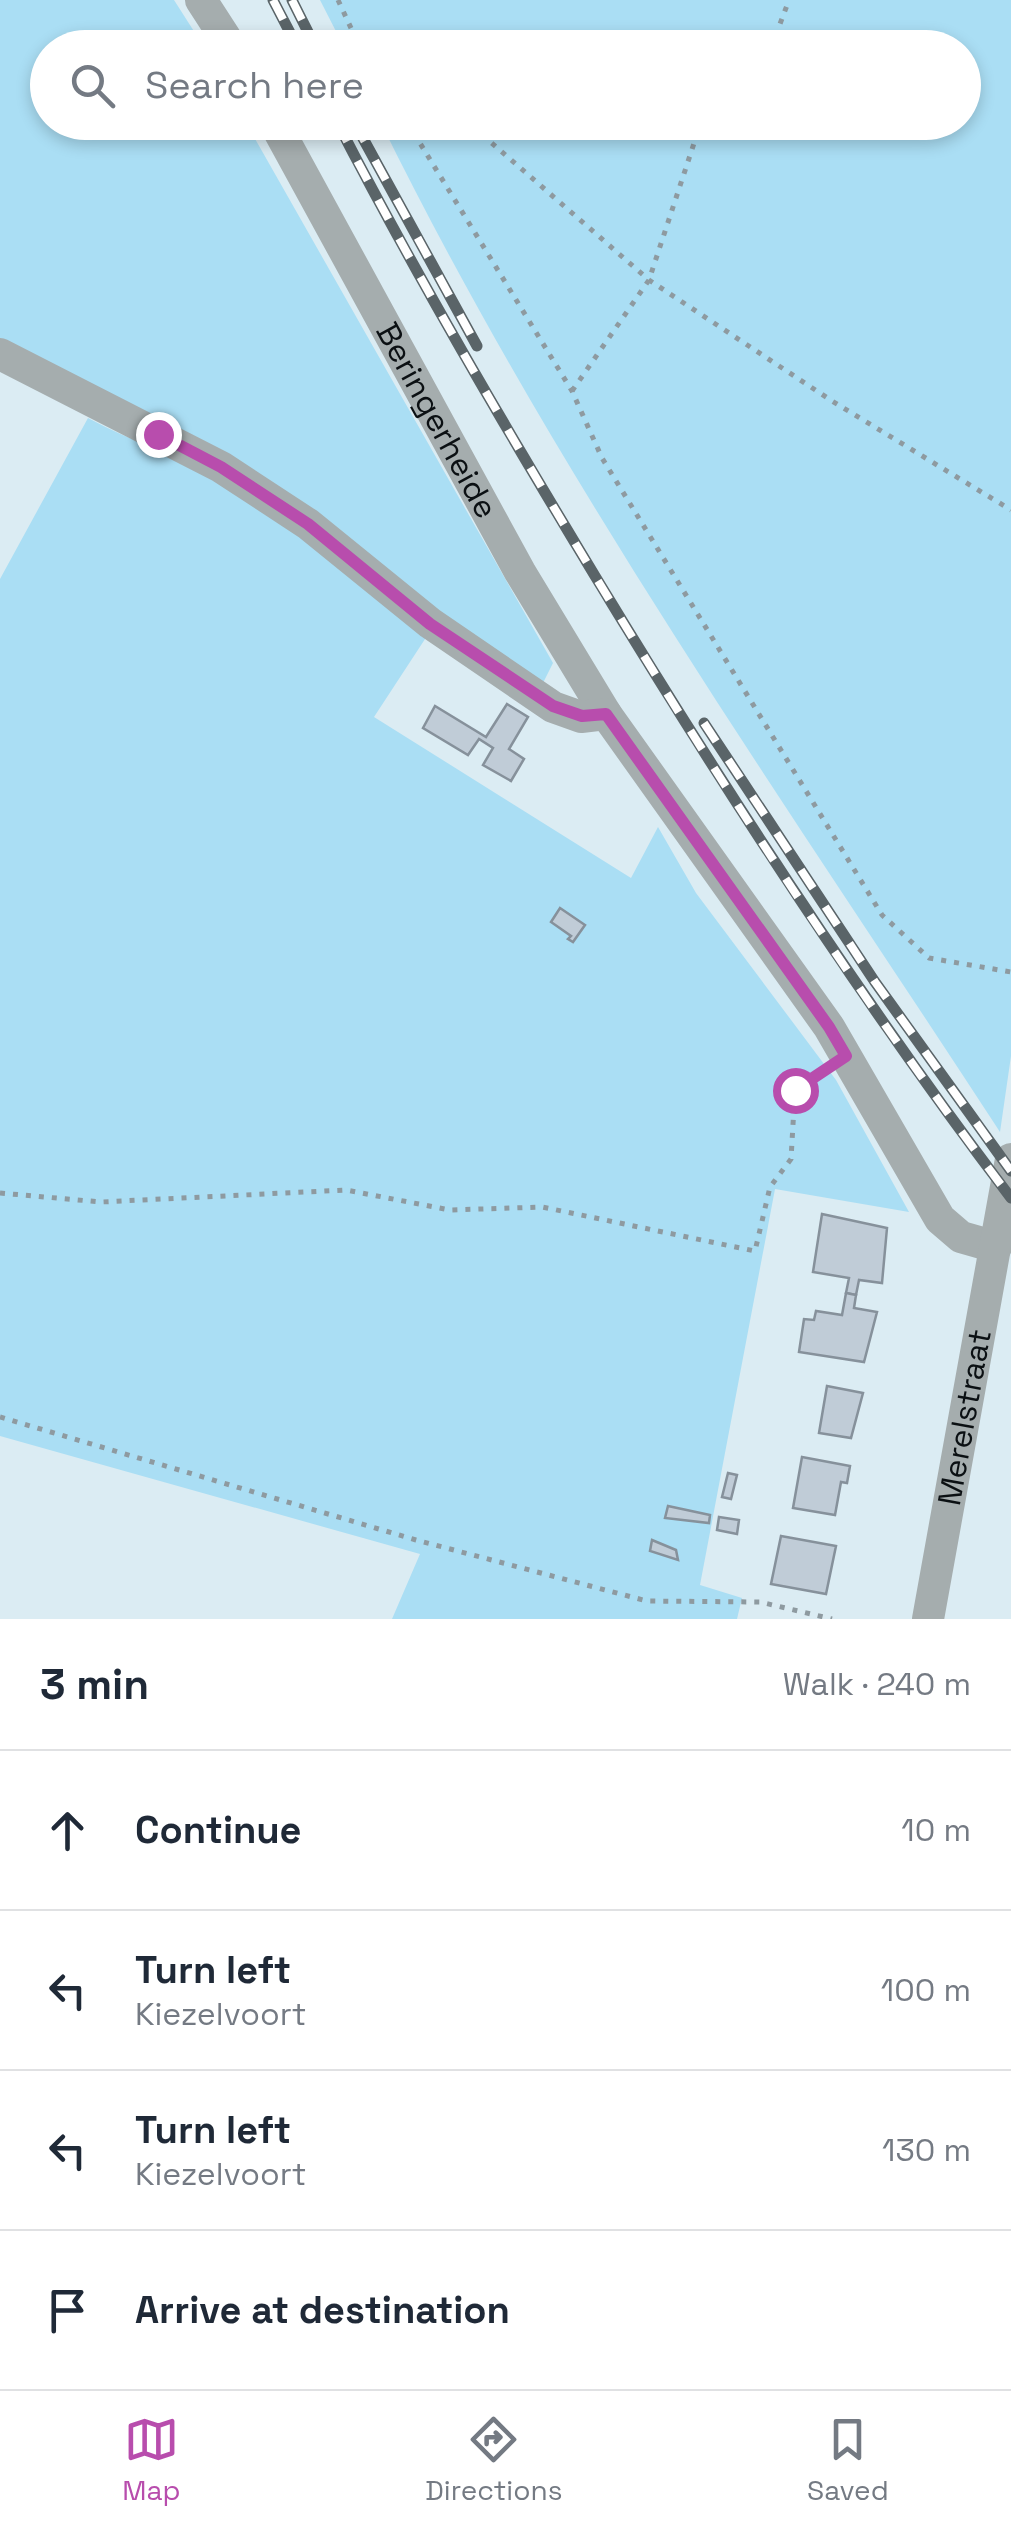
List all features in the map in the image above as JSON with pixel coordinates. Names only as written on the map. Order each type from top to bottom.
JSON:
[{"type":"street","points":[[201,0],[220,30]]},
{"type":"street","name":"Beringerheide","points":[[284,140],[520,572],[606,714],[818,1011],[940,1219],[962,1236],[996,1247]]},
{"type":"street","points":[[0,354],[221,467],[308,524],[430,624],[553,706],[582,716],[606,714]]},
{"type":"street","name":"Merelstraat","points":[[928,1619],[1011,1159]]},
{"type":"path","points":[[338,0],[352,30]]},
{"type":"path","points":[[777,30],[788,0]]},
{"type":"path","points":[[418,140],[572,391],[602,458],[882,916],[929,958],[1011,972]]},
{"type":"path","points":[[488,140],[650,280],[832,401],[1011,510]]},
{"type":"path","points":[[572,391],[650,280],[695,140]]},
{"type":"path","points":[[0,1193],[101,1202],[346,1190],[450,1210],[542,1207],[756,1251],[770,1187],[790,1158],[795,1090],[846,1056]]},
{"type":"path","points":[[0,1418],[416,1540],[648,1601],[760,1602],[832,1619]]},
{"type":"shaded area","points":[[0,0],[174,0],[193,30],[30,30],[30,140],[256,140],[553,663],[542,685],[0,342]]},
{"type":"shaded area","points":[[320,0],[1011,0],[1011,1056],[1000,1132],[597,511],[521,384],[390,140],[981,140],[981,30],[335,30]]},
{"type":"shaded area","points":[[88,418],[187,463],[247,497],[326,554],[427,636],[374,717],[631,878],[658,827],[696,893],[836,1080],[909,1212],[775,1189],[700,1585],[742,1598],[737,1619],[392,1619],[420,1554],[0,1436],[0,579]]},
{"type":"building","points":[[507,704],[528,717],[509,749],[524,759],[511,781],[483,765],[493,748],[479,739],[468,755],[423,728],[435,706],[486,737]]},
{"type":"building","points":[[560,908],[585,925],[573,942],[568,939],[571,936],[551,922]]},
{"type":"building","points":[[822,1214],[887,1228],[882,1283],[859,1280],[856,1295],[846,1293],[849,1278],[813,1272]]},
{"type":"building","points":[[846,1293],[856,1295],[854,1308],[877,1312],[864,1362],[799,1352],[804,1319],[814,1320],[816,1311],[842,1315]]},
{"type":"building","points":[[827,1386],[863,1393],[851,1438],[819,1433]]},
{"type":"building","points":[[802,1457],[850,1466],[847,1483],[841,1482],[835,1515],[793,1508]]},
{"type":"building","points":[[728,1473],[737,1475],[731,1499],[722,1497]]},
{"type":"building","points":[[668,1506],[710,1515],[709,1523],[665,1518]]},
{"type":"building","points":[[719,1517],[739,1520],[737,1534],[717,1530]]},
{"type":"building","points":[[781,1536],[836,1546],[826,1594],[771,1584]]},
{"type":"building","points":[[652,1540],[676,1550],[678,1560],[650,1551]]},
{"type":"railway","points":[[273,0],[289,30]]},
{"type":"railway","points":[[292,0],[307,30]]},
{"type":"railway","points":[[347,140],[495,408],[693,735],[847,970],[1011,1198]]},
{"type":"railway","points":[[364,140],[477,346]]},
{"type":"railway","points":[[704,723],[875,982],[1011,1171]]},
{"type":"route","points":[[158,434],[221,467],[308,524],[430,624],[553,706],[582,716],[606,714],[846,1056],[795,1090]]}]
